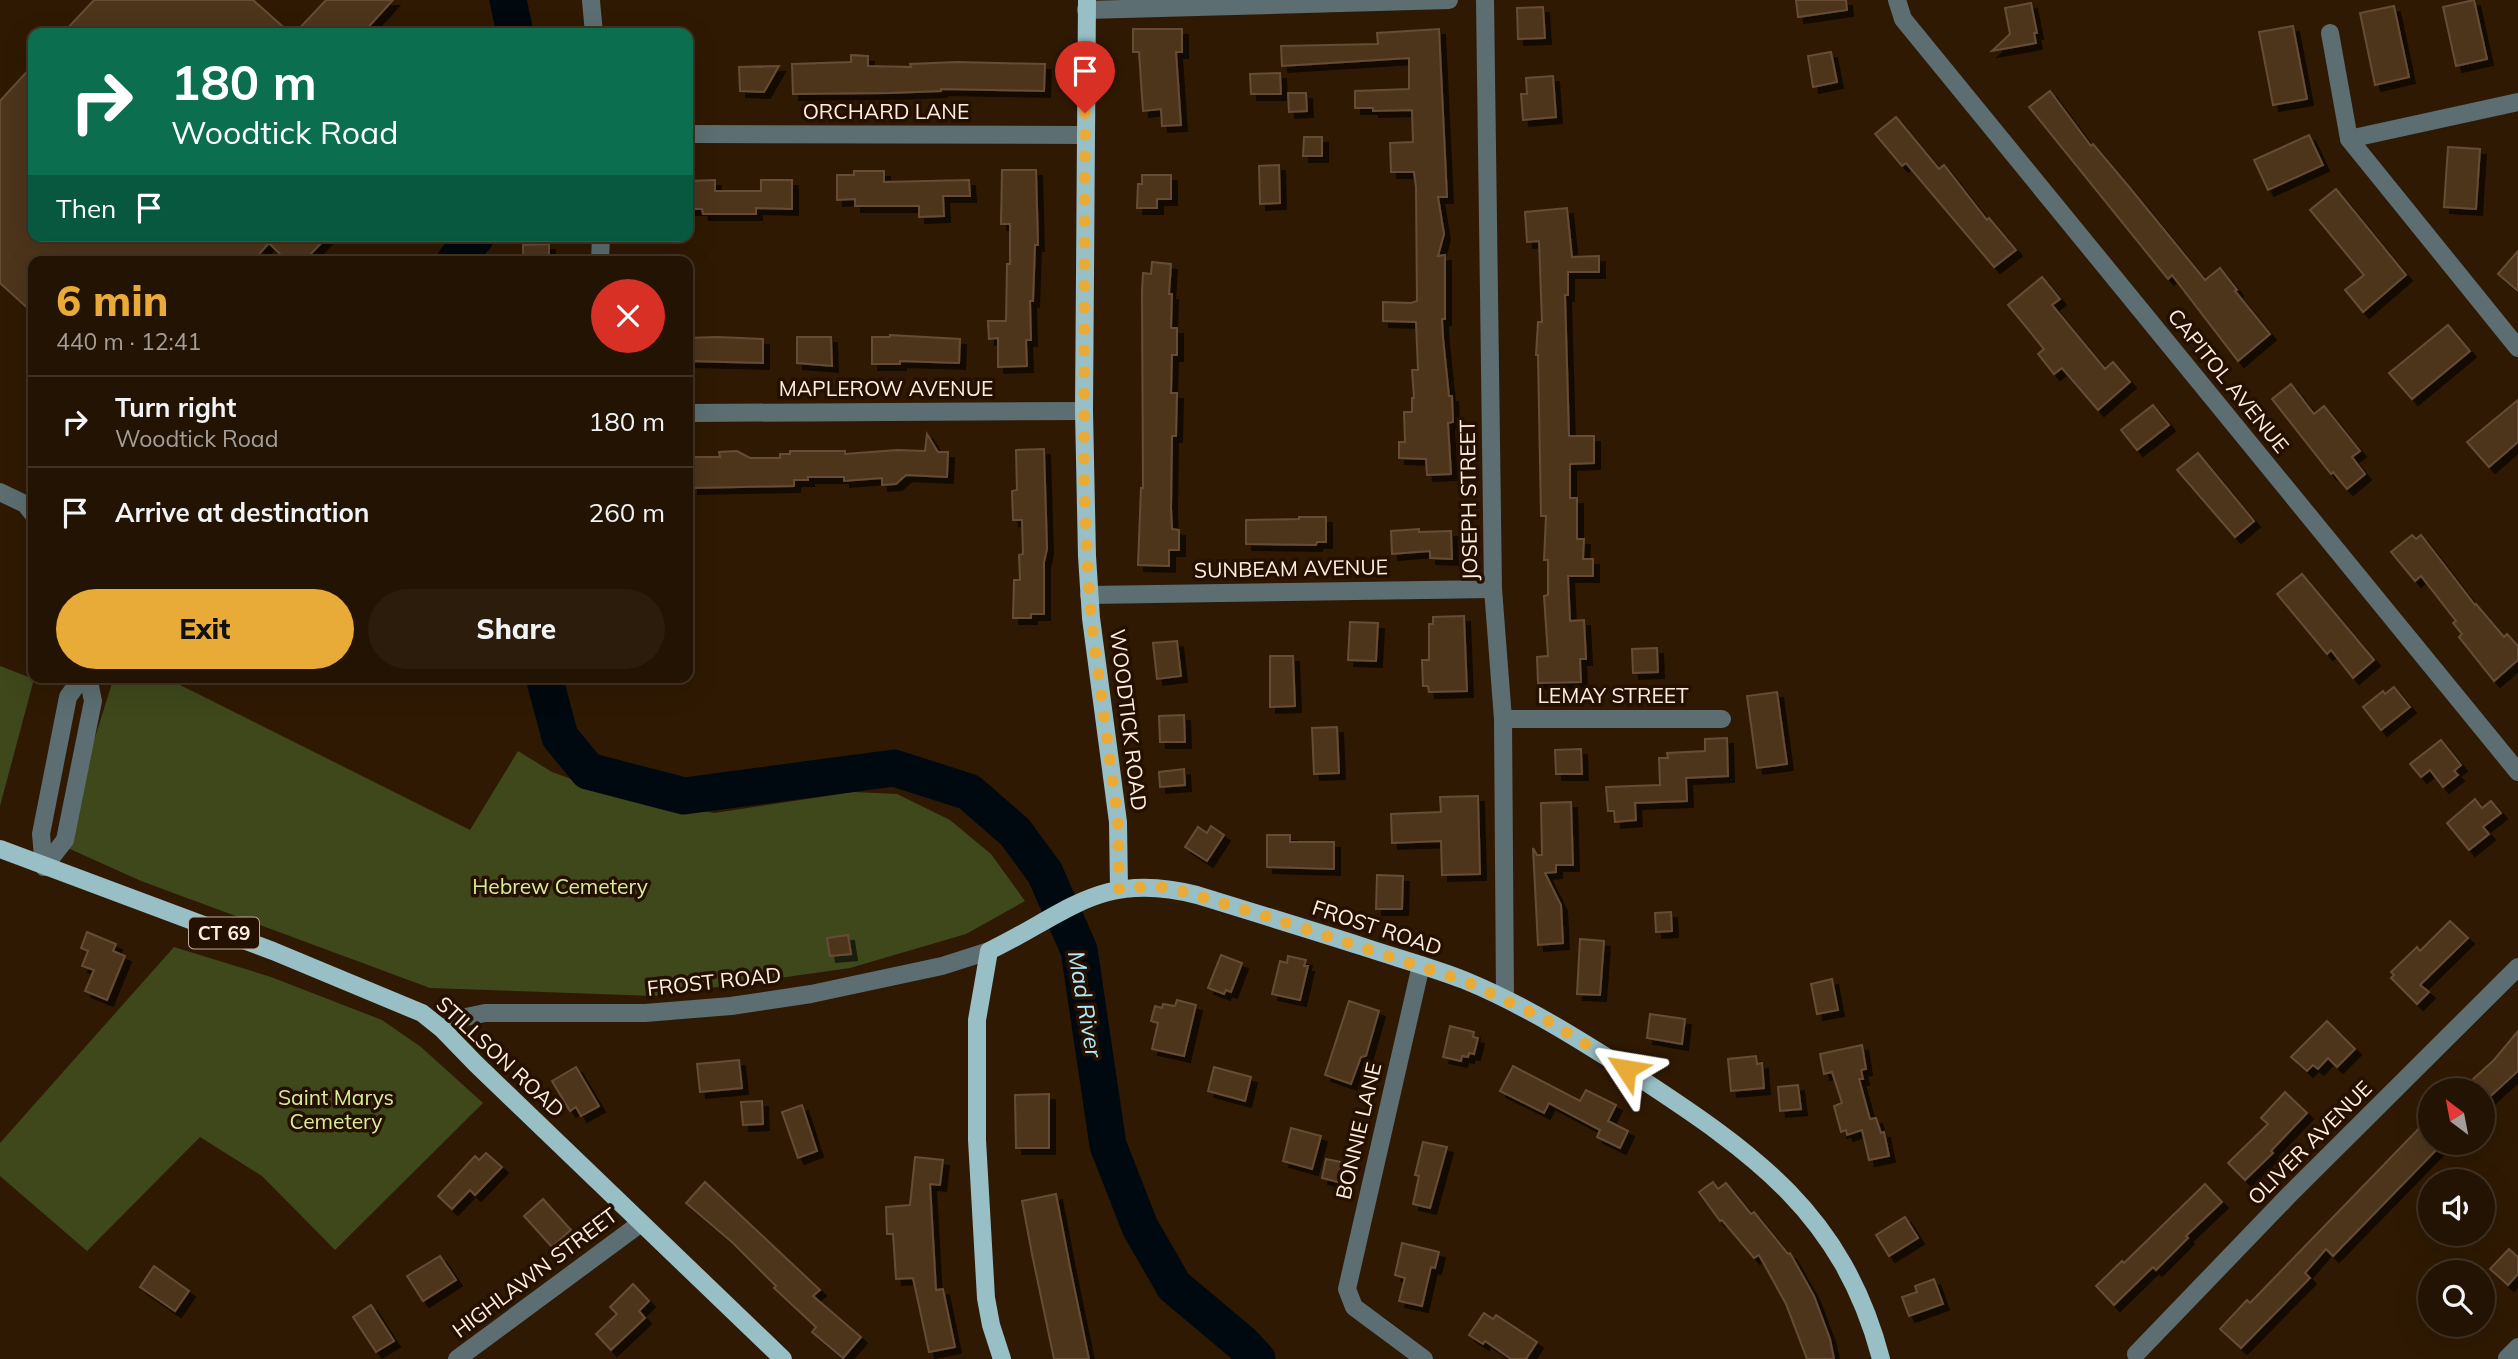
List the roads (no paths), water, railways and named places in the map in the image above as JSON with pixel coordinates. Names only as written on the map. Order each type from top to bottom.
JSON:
[{"type":"main road","name":"WOODTICK ROAD","points":[[1087,5],[1085,507],[1089,595],[1118,822],[1119,889]]},
{"type":"main road","name":"STILLSON ROAD","points":[[0,849],[254,944],[422,1013],[442,1029],[783,1359]]},
{"type":"main road","name":"FROST ROAD","points":[[1119,889],[1150,886],[1171,888],[1420,965],[1505,998],[1556,1026],[1715,1129],[1772,1174],[1809,1214],[1841,1261],[1863,1304],[1881,1359]]},
{"type":"main road","points":[[1002,1359],[991,1325],[985,1289],[977,1140],[976,1020],[989,951],[1082,900],[1119,889]]},
{"type":"street","points":[[1087,5],[1450,0]]},
{"type":"street","name":"JOSEPH STREET","points":[[1485,0],[1493,589],[1503,719],[1505,998]]},
{"type":"street","name":"CAPITOL AVENUE","points":[[1898,0],[1903,19],[2518,772]]},
{"type":"street","points":[[591,1],[594,28]]},
{"type":"street","points":[[2330,33],[2350,139],[2518,348]]},
{"type":"street","points":[[2350,139],[2518,102]]},
{"type":"street","name":"ORCHARD LANE","points":[[693,134],[1085,135]]},
{"type":"street","name":"MAPLEROW AVENUE","points":[[693,413],[1084,411]]},
{"type":"street","points":[[0,492],[28,508]]},
{"type":"street","name":"SUNBEAM AVENUE","points":[[1089,595],[1493,589]]},
{"type":"street","points":[[44,867],[41,835],[68,697],[78,683]]},
{"type":"street","points":[[44,867],[65,840],[93,701],[89,683]]},
{"type":"street","name":"LEMAY STREET","points":[[1503,719],[1722,719]]},
{"type":"street","name":"FROST ROAD","points":[[442,1029],[466,1017],[485,1013],[645,1013],[758,1003],[942,967],[989,951]]},
{"type":"street","name":"BONNIE LANE","points":[[1420,965],[1347,1289],[1354,1307],[1424,1359]]},
{"type":"street","name":"OLIVER AVENUE","points":[[2136,1354],[2290,1194],[2518,967]]},
{"type":"street","name":"HIGHLAWN STREET","points":[[457,1359],[641,1223]]},
{"type":"waterway","name":"Mad River","points":[[508,0],[514,28]]},
{"type":"waterway","name":"Mad River","points":[[459,256],[471,242]]},
{"type":"waterway","name":"Mad River","points":[[546,683],[560,737],[588,771],[684,796],[894,768],[969,792],[1015,832],[1045,873],[1079,950],[1108,1145],[1140,1227],[1174,1286],[1257,1359]]},
{"type":"park label","name":"Hebrew Cemetery","points":[[560,887]]},
{"type":"park label","name":"Saint Marys Cemetery","points":[[336,1110]]}]
